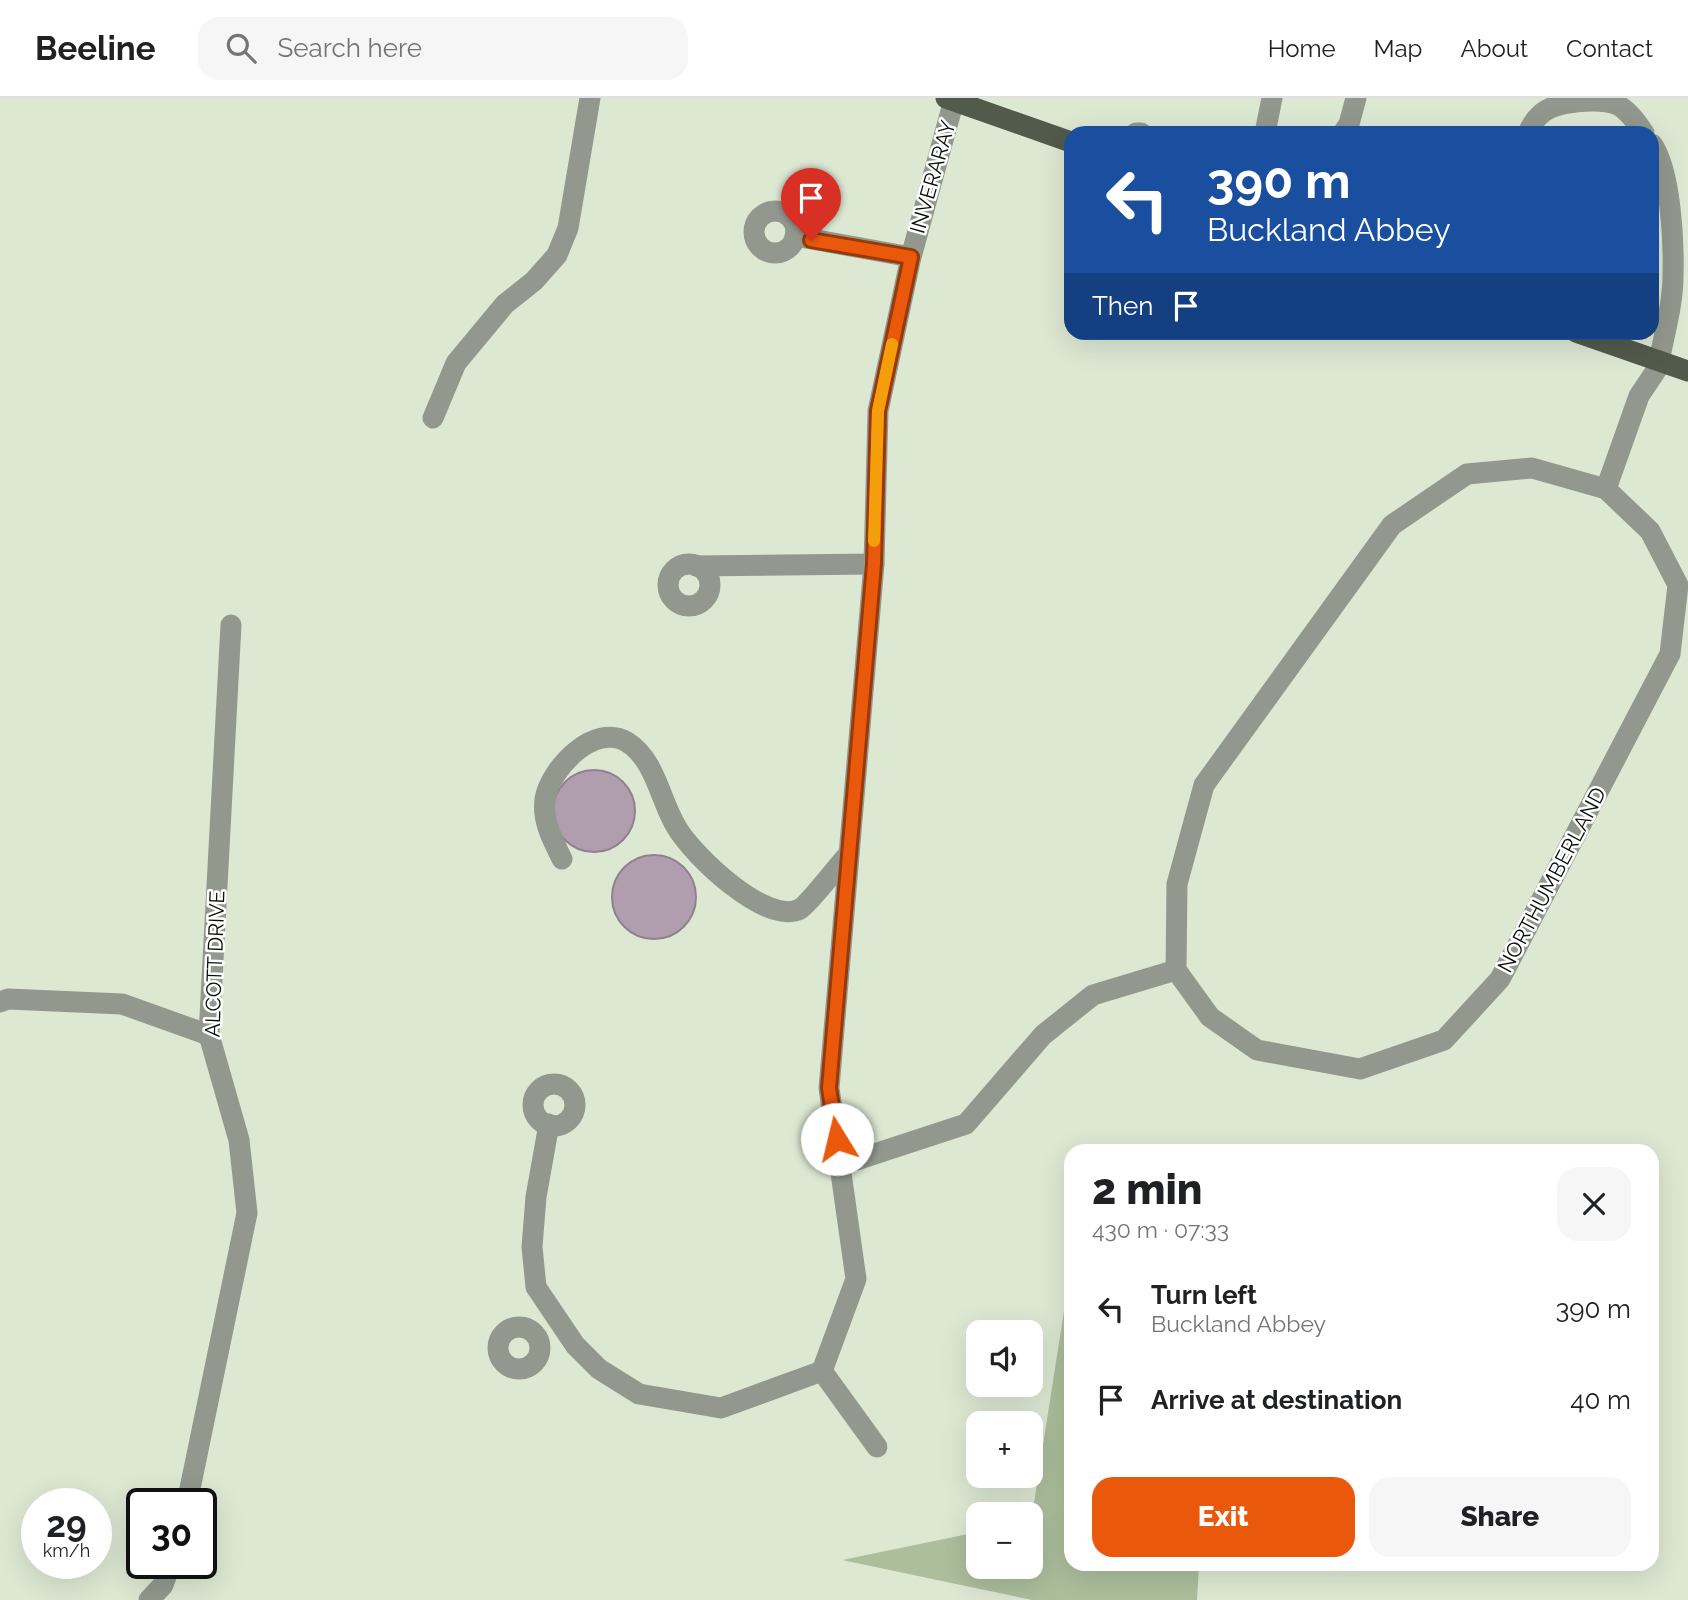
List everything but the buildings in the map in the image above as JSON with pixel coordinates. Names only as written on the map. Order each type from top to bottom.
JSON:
[{"type":"main road","points":[[950,99],[1064,140]]},
{"type":"main road","points":[[1598,340],[1688,372]]},
{"type":"street","points":[[433,418],[456,363],[505,304],[534,281],[557,255],[568,228],[590,98]]},
{"type":"street","points":[[1266,126],[1272,98]]},
{"type":"street","points":[[1348,126],[1356,98]]},
{"type":"street","name":"INVERARAY","points":[[822,1371],[856,1279],[829,1088],[874,564],[878,411],[911,257],[950,99]]},
{"type":"street","points":[[1533,126],[1541,113],[1552,108],[1591,100],[1619,105],[1639,126]]},
{"type":"street","points":[[1606,489],[1639,396],[1660,362],[1673,277],[1668,189],[1659,156]]},
{"type":"street","points":[[795,236],[911,257]]},
{"type":"street","name":"NORTHUMBERLAND","points":[[1532,468],[1606,489],[1650,531],[1683,585],[1670,654],[1500,979],[1444,1040],[1360,1069],[1257,1050],[1210,1017],[1176,970],[1177,884],[1204,785],[1392,525],[1467,474],[1532,468]]},
{"type":"street","points":[[696,566],[874,564]]},
{"type":"street","name":"ALCOTT DRIVE","points":[[190,1488],[235,1282],[247,1213],[239,1140],[209,1035],[231,625]]},
{"type":"street","points":[[562,859],[548,831],[545,817],[545,799],[549,786],[573,754],[596,740],[611,738],[624,740],[636,750],[656,779],[677,829],[694,848],[732,886],[766,907],[788,912],[801,909],[849,854]]},
{"type":"street","points":[[841,1165],[966,1124],[1043,1035],[1093,995],[1176,970]]},
{"type":"street","points":[[0,1002],[8,999],[122,1004],[209,1035]]},
{"type":"street","points":[[549,1124],[536,1197],[532,1247],[536,1287],[575,1345],[599,1369],[639,1394],[721,1408],[822,1371],[877,1447]]},
{"type":"street","points":[[536,1336],[559,1322]]},
{"type":"street","points":[[149,1600],[165,1579]]},
{"type":"green space","points":[[1064,1311],[1064,1571],[1199,1571],[1197,1600],[1032,1600],[842,1560],[966,1534],[966,1579],[1043,1579],[1043,1502],[1034,1502],[1036,1488],[1043,1488],[1043,1445]]},
{"type":"slow traffic","points":[[874,541],[878,411],[892,344]]},
{"type":"route","points":[[811,240],[911,257],[878,411],[874,564],[829,1088],[837,1139]]}]
